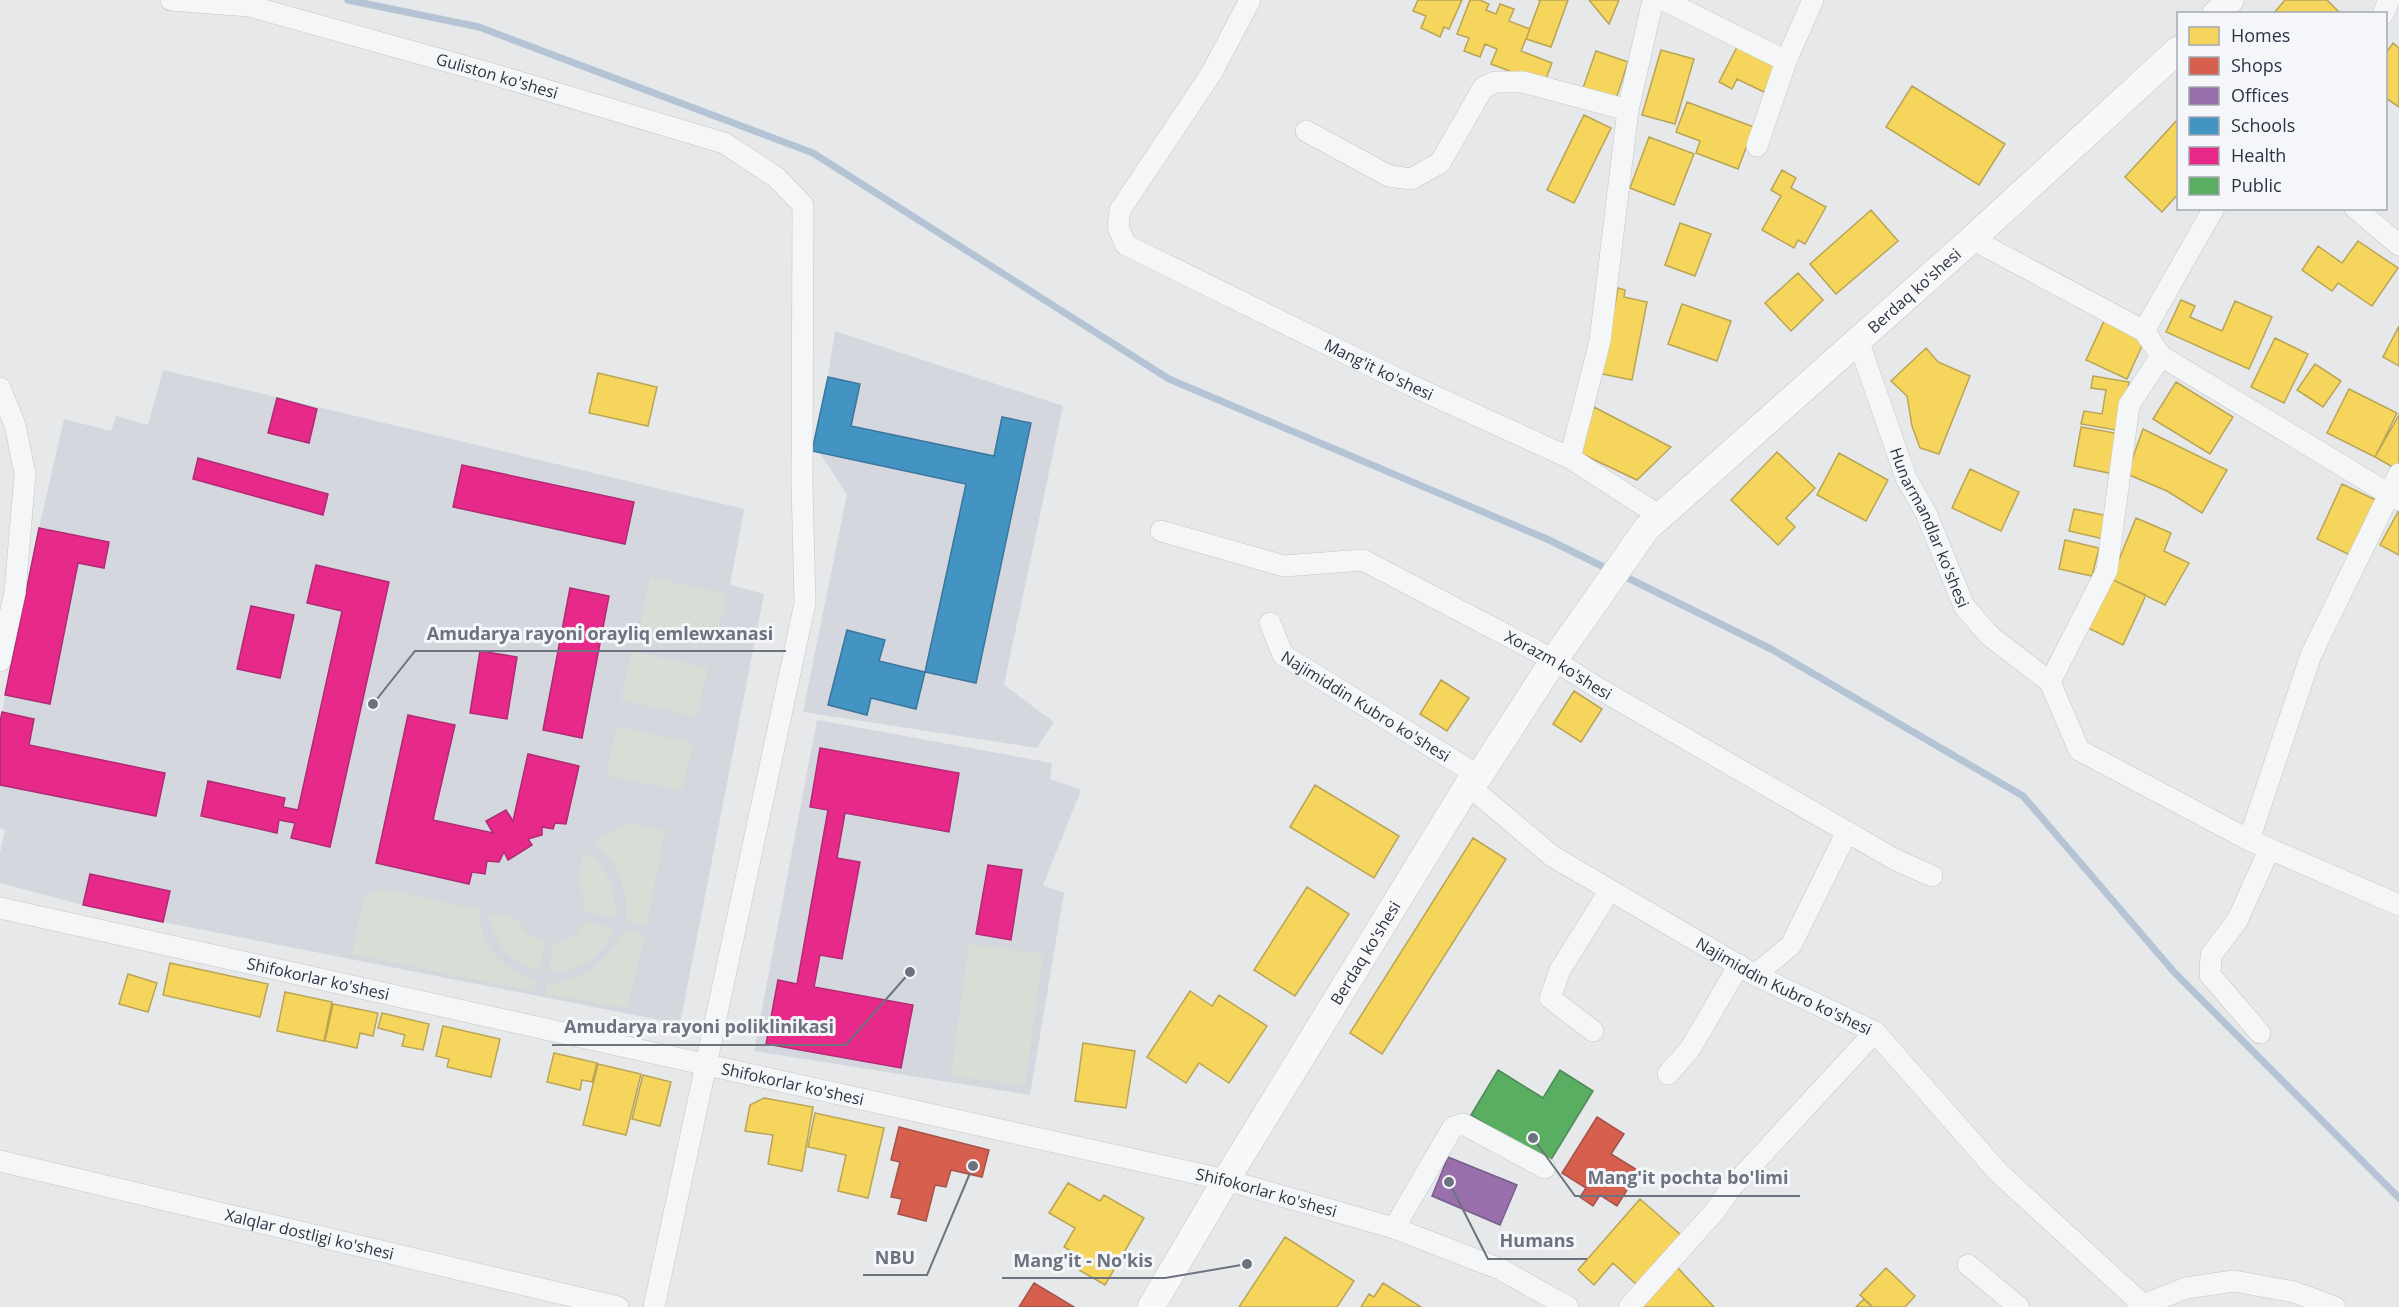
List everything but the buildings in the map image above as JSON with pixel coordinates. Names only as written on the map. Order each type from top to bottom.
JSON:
[{"type":"main road","points":[[2218,12],[2230,0]]},
{"type":"main road","name":"Berdaq ko'shesi","points":[[1151,1307],[1226,1180],[1474,781],[1554,660],[1653,522],[2177,55]]},
{"type":"street","name":"Guliston ko'shesi","points":[[171,0],[249,6],[489,73],[724,143],[776,177],[803,205],[802,483],[805,603],[707,1066]]},
{"type":"street","name":"Mang'it ko'shesi","points":[[1250,0],[1211,74],[1120,210],[1118,228],[1126,245],[1408,384],[1570,458],[1653,522]]},
{"type":"street","points":[[1570,458],[1599,341],[1628,110],[1653,0]]},
{"type":"street","points":[[1664,0],[1786,61]]},
{"type":"street","points":[[1757,146],[1786,61],[1813,0]]},
{"type":"street","points":[[1306,131],[1389,176],[1411,179],[1440,163],[1483,88],[1496,82],[1523,82],[1628,110]]},
{"type":"street","points":[[2144,331],[2213,210]]},
{"type":"street","points":[[2357,210],[2399,245]]},
{"type":"street","points":[[1972,239],[2144,331],[2161,356],[2393,497]]},
{"type":"street","name":"Hunarmandlar ko'shesi","points":[[1858,340],[1906,477],[1926,513],[1964,606],[1990,636],[2050,682],[2079,750],[2269,850],[2398,902]]},
{"type":"street","points":[[2050,682],[2107,570],[2129,405],[2161,356]]},
{"type":"street","points":[[0,388],[15,424],[26,474],[15,592],[0,661]]},
{"type":"street","points":[[2249,840],[2311,655],[2393,497],[2399,474]]},
{"type":"street","name":"Xorazm ko'shesi","points":[[1161,531],[1284,566],[1363,560],[1554,660],[1598,688],[1894,859],[1932,876]]},
{"type":"street","name":"Najimiddin Kubro ko'shesi","points":[[1270,623],[1283,655],[1474,781],[1552,856],[1747,970],[1875,1032],[1999,1173],[2140,1305]]},
{"type":"street","points":[[1668,1074],[1690,1049],[1747,970],[1791,945],[1847,832]]},
{"type":"street","points":[[2260,1033],[2210,975],[2210,966],[2211,955],[2237,921],[2269,850]]},
{"type":"street","points":[[1593,1031],[1550,998],[1560,970],[1610,890]]},
{"type":"street","name":"Shifokorlar ko'shesi","points":[[0,908],[1226,1180],[1394,1228],[1500,1269],[1568,1307]]},
{"type":"street","points":[[1629,1307],[1715,1211],[1731,1188],[1875,1032]]},
{"type":"street","points":[[654,1307],[707,1066]]},
{"type":"street","points":[[1394,1228],[1453,1127],[1463,1124],[1545,1168]]},
{"type":"street","name":"Xalqlar dostligi ko'shesi","points":[[0,1161],[618,1307]]},
{"type":"street","points":[[1968,1265],[2019,1307]]},
{"type":"street","points":[[2140,1305],[2186,1288],[2234,1281],[2294,1292],[2335,1307]]},
{"type":"shaded area","points":[[835,331],[1063,406],[1004,685],[1054,722],[1037,748],[803,712],[847,494],[817,449]]},
{"type":"shaded area","points":[[163,370],[744,509],[730,585],[764,594],[680,1024],[163,922],[83,905],[0,883],[0,853],[5,830],[0,828],[0,722],[39,528],[64,419],[111,431],[116,416],[148,425]]},
{"type":"shaded area","points":[[650,577],[727,594],[716,643],[640,626]]},
{"type":"shaded area","points":[[632,651],[708,668],[697,717],[621,700]]},
{"type":"shaded area","points":[[817,720],[1052,763],[1050,779],[1081,790],[1043,885],[1064,893],[1030,1095],[754,1051]]},
{"type":"shaded area","points":[[617,726],[693,743],[682,791],[606,775]]},
{"type":"shaded area","points":[[631,822],[665,831],[647,925],[627,921],[626,898],[616,868],[594,843]]},
{"type":"shaded area","points":[[584,852],[599,864],[609,880],[616,918],[585,912],[585,897],[578,885]]},
{"type":"shaded area","points":[[384,889],[479,910],[483,935],[489,946],[504,964],[525,977],[537,981],[534,992],[352,954],[364,896]]},
{"type":"shaded area","points":[[489,914],[518,919],[529,934],[546,941],[539,971],[520,963],[505,950],[495,934]]},
{"type":"shaded area","points":[[585,921],[613,928],[604,948],[580,966],[549,972],[553,943],[572,937]]},
{"type":"shaded area","points":[[624,930],[645,935],[627,1008],[545,994],[547,984],[573,979],[602,961]]},
{"type":"shaded area","points":[[969,944],[1043,954],[1025,1086],[951,1076]]},
{"type":"waterway","points":[[348,0],[479,27],[813,153],[1169,379],[1547,539],[1610,570]]},
{"type":"waterway","points":[[1620,574],[1771,649],[2023,796],[2174,972],[2399,1198]]},
{"type":"place","name":"Amudarya rayoni orayliq emlewxanasi","points":[[373,704]]},
{"type":"place","name":"Amudarya rayoni poliklinikasi","points":[[910,972]]},
{"type":"place","name":"Mang'it pochta bo'limi","points":[[1533,1138]]},
{"type":"place","name":"NBU","points":[[973,1166]]},
{"type":"place","name":"Humans","points":[[1449,1182]]},
{"type":"place","name":"Mang'it - No'kis","points":[[1247,1264]]}]
